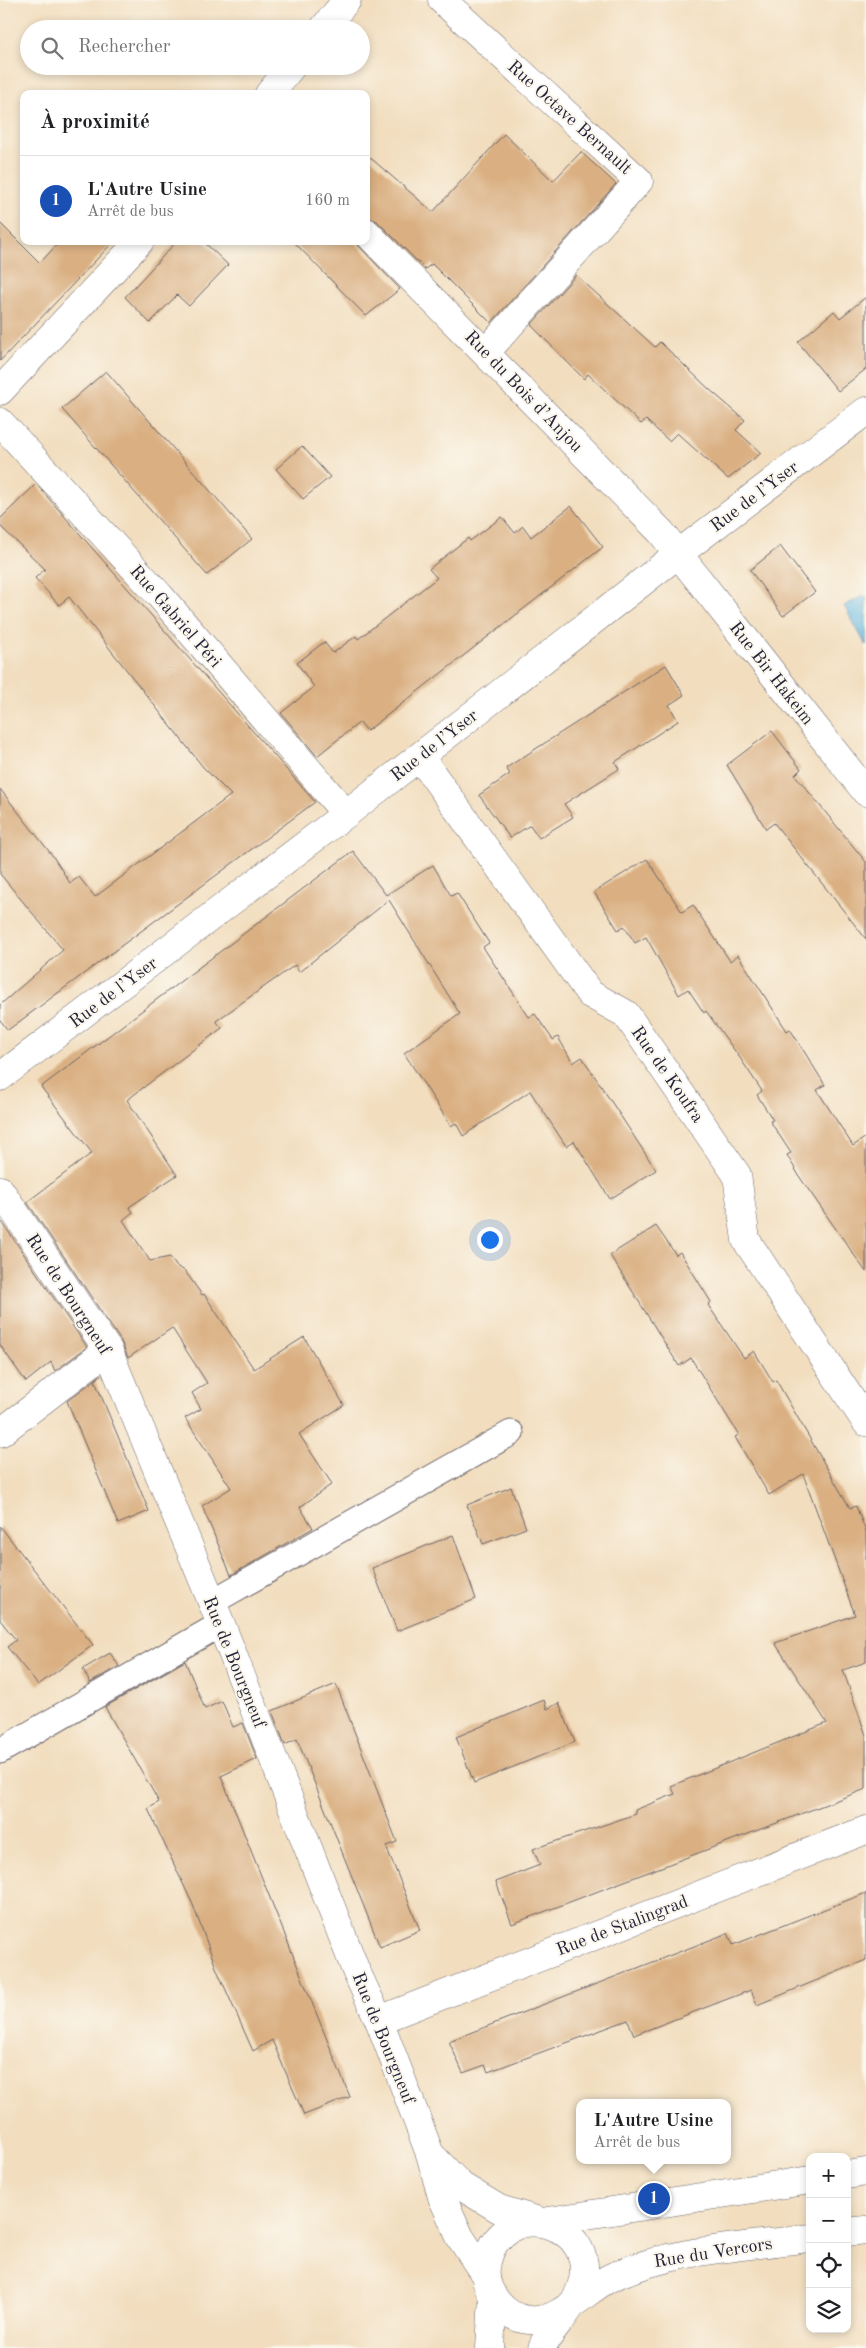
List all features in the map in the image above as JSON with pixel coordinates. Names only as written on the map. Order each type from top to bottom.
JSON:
[{"type":"street","points":[[330,20],[347,0]]},
{"type":"street","name":"Rue Octave Bernault","points":[[442,0],[639,181],[486,352]]},
{"type":"street","points":[[272,90],[285,75]]},
{"type":"street","name":"Rue du Bois d’Anjou","points":[[370,236],[661,532],[678,554]]},
{"type":"street","points":[[0,391],[136,245]]},
{"type":"street","name":"Rue de l’Yser","points":[[0,1077],[346,814],[678,554],[866,411]]},
{"type":"street","name":"Rue Gabriel Péri","points":[[0,422],[160,596],[346,814]]},
{"type":"street","name":"Rue Bir Hakeim","points":[[678,554],[866,792]]},
{"type":"street","name":"Rue de Koufra","points":[[420,757],[590,994],[626,1014],[737,1175],[746,1240],[866,1422]]},
{"type":"street","name":"Rue de Bourgneuf","points":[[0,1190],[108,1350],[216,1613],[356,1971],[379,2020],[430,2154],[442,2197],[460,2237],[489,2286]]},
{"type":"street","points":[[0,1433],[108,1350]]},
{"type":"street","name":"Rue de Stalingrad","points":[[379,2020],[866,1830]]},
{"type":"street","name":"Rue de Bourgneuf","points":[[430,2154],[461,2186],[499,2210],[542,2222]]},
{"type":"street","points":[[851,2174],[866,2172]]},
{"type":"street","points":[[490,2348],[488,2253],[501,2234],[520,2223],[542,2222],[806,2181]]},
{"type":"street","points":[[542,2222],[560,2228],[573,2240],[582,2256],[584,2274],[580,2292],[542,2348]]},
{"type":"street","points":[[851,2232],[866,2230]]},
{"type":"street","name":"Rue du Vercors","points":[[569,2307],[588,2289],[612,2276],[650,2261],[806,2239]]},
{"type":"street","points":[[489,2286],[508,2313],[528,2320],[551,2318],[569,2307]]},
{"type":"lane","points":[[0,1751],[216,1613],[511,1433]]},
{"type":"water","points":[[864,595],[866,598],[866,645],[844,606]]},
{"type":"building","points":[[504,134],[553,181],[581,152],[616,184],[491,323],[432,264],[425,269],[377,221],[370,218],[370,157],[433,212]]},
{"type":"building","points":[[0,223],[40,263],[56,245],[110,245],[0,361]]},
{"type":"building","points":[[173,245],[207,245],[228,265],[189,306],[177,295],[150,323],[125,297]]},
{"type":"building","points":[[297,245],[358,245],[400,289],[366,316]]},
{"type":"building","points":[[576,275],[655,347],[660,342],[745,420],[736,430],[761,453],[728,479],[677,433],[669,441],[646,420],[641,424],[588,374],[584,379],[531,325]]},
{"type":"building","points":[[866,297],[866,369],[838,391],[798,342],[834,311],[840,318]]},
{"type":"building","points":[[106,371],[252,539],[207,575],[62,409]]},
{"type":"building","points":[[302,446],[330,477],[303,499],[276,469]]},
{"type":"building","points":[[36,484],[315,802],[8,1030],[0,1020],[0,1005],[63,950],[0,874],[0,789],[52,855],[70,883],[79,877],[95,897],[231,795],[203,767],[69,597],[59,605],[35,578],[45,569],[0,526],[0,519]]},
{"type":"building","points":[[571,506],[603,547],[367,731],[360,722],[317,756],[281,713],[314,687],[297,663],[324,642],[333,653],[356,636],[358,639],[437,578],[429,569],[468,538],[470,541],[502,517],[515,533],[523,526],[531,537]]},
{"type":"building","points":[[780,546],[815,592],[783,616],[750,570]]},
{"type":"building","points":[[666,665],[684,695],[669,705],[678,721],[615,762],[619,769],[564,804],[573,817],[539,838],[530,825],[510,838],[479,795],[510,774],[506,768]]},
{"type":"building","points":[[772,731],[801,769],[795,775],[866,862],[866,939],[774,823],[766,829],[727,765]]},
{"type":"building","points":[[353,851],[386,895],[433,865],[451,896],[457,893],[489,943],[483,947],[529,1017],[535,1014],[553,1040],[558,1037],[573,1063],[582,1057],[656,1170],[610,1199],[574,1141],[566,1146],[530,1091],[463,1136],[456,1123],[451,1126],[404,1053],[460,1014],[389,900],[299,972],[295,965],[216,1021],[222,1028],[127,1100],[177,1175],[129,1207],[133,1212],[123,1220],[150,1261],[170,1257],[176,1266],[185,1271],[202,1295],[204,1294],[254,1369],[304,1337],[344,1405],[299,1434],[332,1484],[300,1507],[313,1528],[231,1575],[202,1506],[231,1488],[185,1418],[201,1409],[192,1393],[207,1383],[172,1328],[128,1358],[121,1341],[27,1202],[92,1153],[41,1087]]},
{"type":"building","points":[[647,859],[682,912],[693,905],[730,961],[738,955],[787,1031],[790,1029],[825,1085],[817,1090],[853,1146],[866,1137],[866,1272],[801,1179],[787,1155],[791,1153],[770,1121],[773,1120],[757,1095],[762,1091],[740,1058],[706,1011],[704,1013],[688,989],[679,995],[646,937],[635,943],[624,926],[618,930],[594,892]]},
{"type":"building","points":[[2,1222],[87,1347],[55,1371],[51,1362],[26,1382],[0,1345],[0,1223]]},
{"type":"building","points":[[656,1226],[676,1255],[680,1252],[711,1302],[708,1305],[744,1358],[754,1351],[773,1382],[776,1380],[850,1508],[856,1506],[866,1532],[866,1662],[843,1670],[866,1735],[866,1789],[512,1924],[496,1882],[540,1865],[533,1849],[636,1814],[635,1810],[675,1794],[671,1786],[827,1723],[775,1643],[855,1615],[803,1474],[769,1495],[735,1437],[739,1435],[691,1358],[679,1366],[610,1255]]},
{"type":"building","points":[[101,1375],[95,1381],[149,1511],[118,1524],[67,1401]]},
{"type":"building","points":[[511,1487],[526,1528],[483,1544],[467,1505]]},
{"type":"building","points":[[0,1526],[93,1645],[38,1685],[7,1647],[16,1640],[0,1620]]},
{"type":"building","points":[[453,1535],[476,1599],[397,1631],[372,1568]]},
{"type":"building","points":[[110,1653],[119,1666],[90,1683],[83,1669]]},
{"type":"building","points":[[185,1661],[205,1709],[222,1701],[233,1727],[243,1723],[257,1759],[221,1776],[350,2097],[304,2115],[272,2040],[253,2051],[217,1970],[193,1905],[148,1809],[159,1802],[105,1707]]},
{"type":"building","points":[[336,1684],[397,1842],[386,1846],[420,1930],[380,1947],[297,1739],[285,1745],[272,1711]]},
{"type":"building","points":[[544,1700],[547,1709],[559,1703],[575,1742],[474,1783],[456,1737]]},
{"type":"building","points":[[866,1893],[866,1960],[757,2005],[751,1990],[634,2035],[628,2020],[488,2072],[485,2065],[463,2073],[449,2041],[728,1933],[733,1945]]},
{"type":"place","name":"L'Autre Usine","points":[[654,2199]]}]
